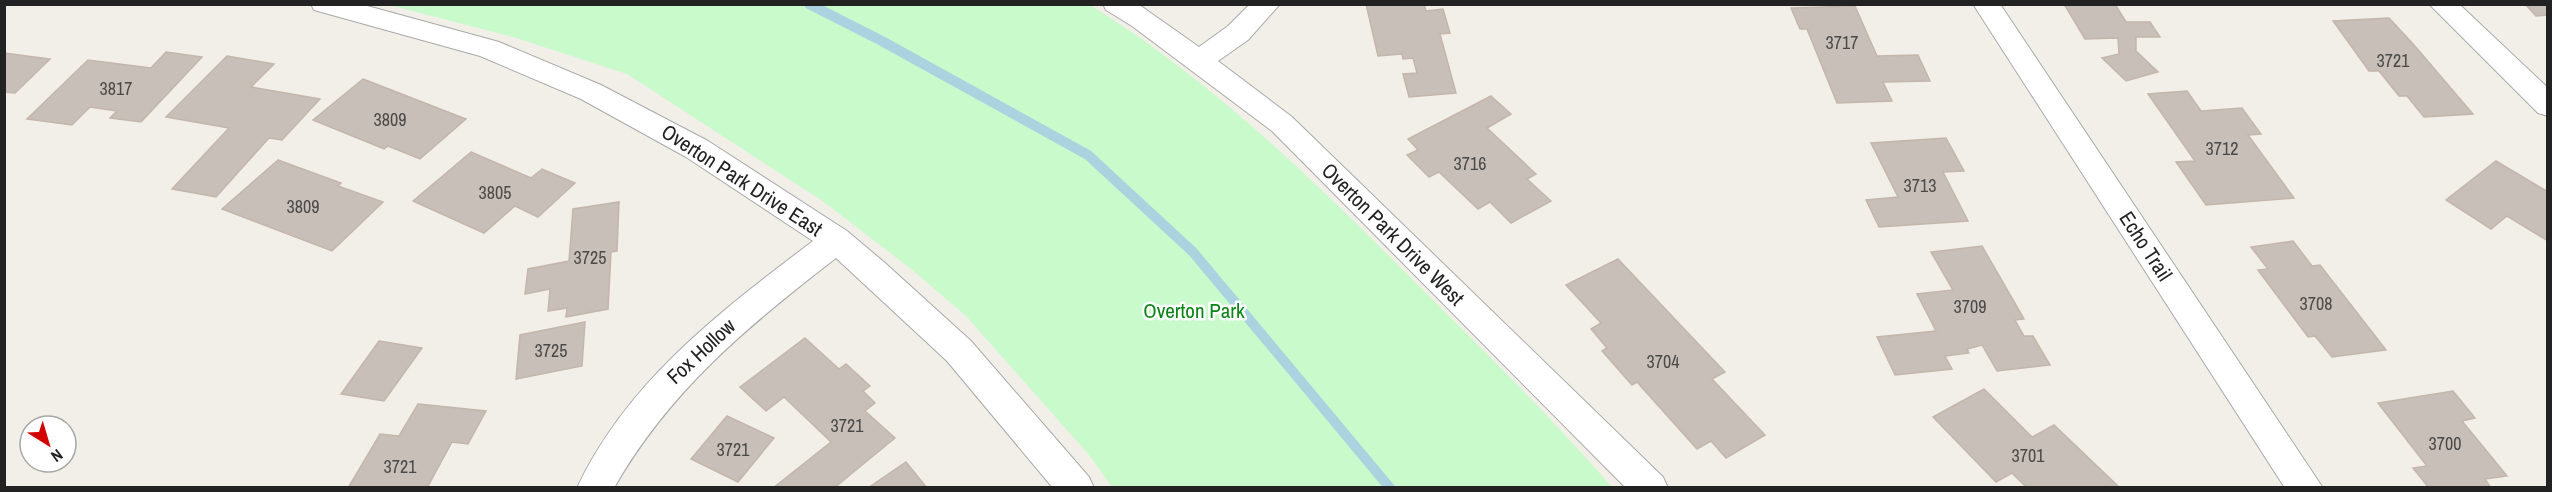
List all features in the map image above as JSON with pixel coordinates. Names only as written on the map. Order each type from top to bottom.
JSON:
[{"type":"street","name":"Overton Park Drive East","points":[[324,4],[489,49],[591,92],[649,121],[697,149],[836,240],[919,311],[959,351],[1076,488]]},
{"type":"street","name":"Overton Park Drive West","points":[[1116,4],[1142,19],[1282,124],[1650,488]]},
{"type":"street","points":[[1198,61],[1238,33],[1267,4]]},
{"type":"street","name":"Echo Trail","points":[[1986,4],[2305,488]]},
{"type":"street","points":[[2442,4],[2547,106]]},
{"type":"street","name":"Fox Hollow","points":[[595,488],[618,445],[646,406],[678,369],[753,304],[836,240]]},
{"type":"green space","name":"Overton Park","points":[[389,5],[1090,5],[1134,33],[1217,96],[1295,165],[1485,353],[1612,487],[1112,487],[1089,455],[966,316],[911,269],[824,202],[627,74],[513,37]]},
{"type":"building","points":[[1366,4],[1424,4],[1426,11],[1443,9],[1450,33],[1440,34],[1456,93],[1409,97],[1403,74],[1417,73],[1413,58],[1403,59],[1402,54],[1378,56]]},
{"type":"building","points":[[2064,4],[2115,4],[2126,22],[2150,22],[2160,37],[2136,37],[2136,51],[2158,72],[2126,81],[2102,58],[2119,54],[2118,38],[2085,39]]},
{"type":"building","points":[[2525,4],[2548,4],[2548,15],[2536,16]]},
{"type":"building","points":[[1855,6],[1877,56],[1918,55],[1930,81],[1883,82],[1892,101],[1837,103],[1807,29],[1800,29],[1791,8]]},
{"type":"building","points":[[2389,18],[2473,114],[2424,117],[2407,96],[2399,96],[2379,71],[2369,71],[2333,21]]},
{"type":"building","points":[[166,52],[202,57],[141,122],[110,118],[117,111],[90,107],[72,125],[27,119],[88,60],[151,68]]},
{"type":"building","points":[[4,53],[50,59],[15,93],[4,92]]},
{"type":"building","points":[[227,56],[274,64],[251,87],[320,99],[282,140],[269,138],[216,197],[172,189],[229,128],[166,117]]},
{"type":"building","points":[[363,79],[466,119],[420,159],[388,146],[384,149],[313,120]]},
{"type":"building","points":[[2187,91],[2201,111],[2242,108],[2261,134],[2248,135],[2294,198],[2206,205],[2176,162],[2195,161],[2148,94]]},
{"type":"building","points":[[1491,96],[1511,114],[1487,128],[1536,174],[1527,179],[1551,201],[1511,223],[1490,202],[1478,209],[1439,172],[1429,177],[1407,155],[1418,150],[1408,139]]},
{"type":"building","points":[[1946,138],[1964,171],[1943,172],[1968,221],[1879,227],[1866,200],[1898,197],[1871,143]]},
{"type":"building","points":[[471,152],[531,178],[542,169],[575,183],[538,217],[515,206],[484,233],[413,201]]},
{"type":"building","points":[[278,160],[341,183],[338,186],[383,202],[332,251],[222,209]]},
{"type":"building","points":[[2496,161],[2548,192],[2548,241],[2507,216],[2491,229],[2446,200]]},
{"type":"building","points":[[619,202],[617,251],[611,252],[608,309],[566,317],[567,308],[548,311],[550,289],[525,294],[528,269],[569,261],[573,209]]},
{"type":"building","points":[[2293,241],[2312,266],[2320,265],[2386,350],[2332,357],[2315,336],[2308,337],[2258,270],[2268,269],[2251,247]]},
{"type":"building","points":[[1982,246],[2024,319],[2015,320],[2024,336],[2033,336],[2050,365],[1997,371],[1982,345],[1967,349],[1969,353],[1945,356],[1952,369],[1895,375],[1877,337],[1936,331],[1917,294],[1953,290],[1931,252]]},
{"type":"building","points":[[1618,259],[1725,372],[1712,379],[1765,435],[1726,458],[1711,441],[1697,449],[1637,382],[1632,385],[1602,351],[1607,348],[1591,329],[1601,323],[1566,285]]},
{"type":"building","points":[[585,322],[582,366],[516,379],[520,335]]},
{"type":"building","points":[[805,338],[839,369],[846,364],[870,386],[863,391],[875,403],[865,411],[895,438],[834,488],[773,488],[831,442],[784,397],[766,411],[740,387]]},
{"type":"building","points":[[379,341],[422,348],[384,401],[341,394]]},
{"type":"building","points":[[1984,389],[2032,437],[2054,425],[2120,488],[2027,488],[2012,473],[1996,482],[1933,417]]},
{"type":"building","points":[[2453,391],[2475,418],[2462,421],[2507,476],[2485,479],[2491,488],[2429,488],[2413,468],[2427,466],[2378,403]]},
{"type":"building","points":[[418,404],[486,411],[468,444],[452,442],[427,488],[348,488],[380,434],[399,436]]},
{"type":"building","points":[[727,416],[774,438],[738,482],[691,459]]},
{"type":"building","points":[[906,462],[927,488],[868,488]]},
{"type":"waterway","points":[[809,4],[880,40],[1088,155],[1193,252],[1390,488]]}]
